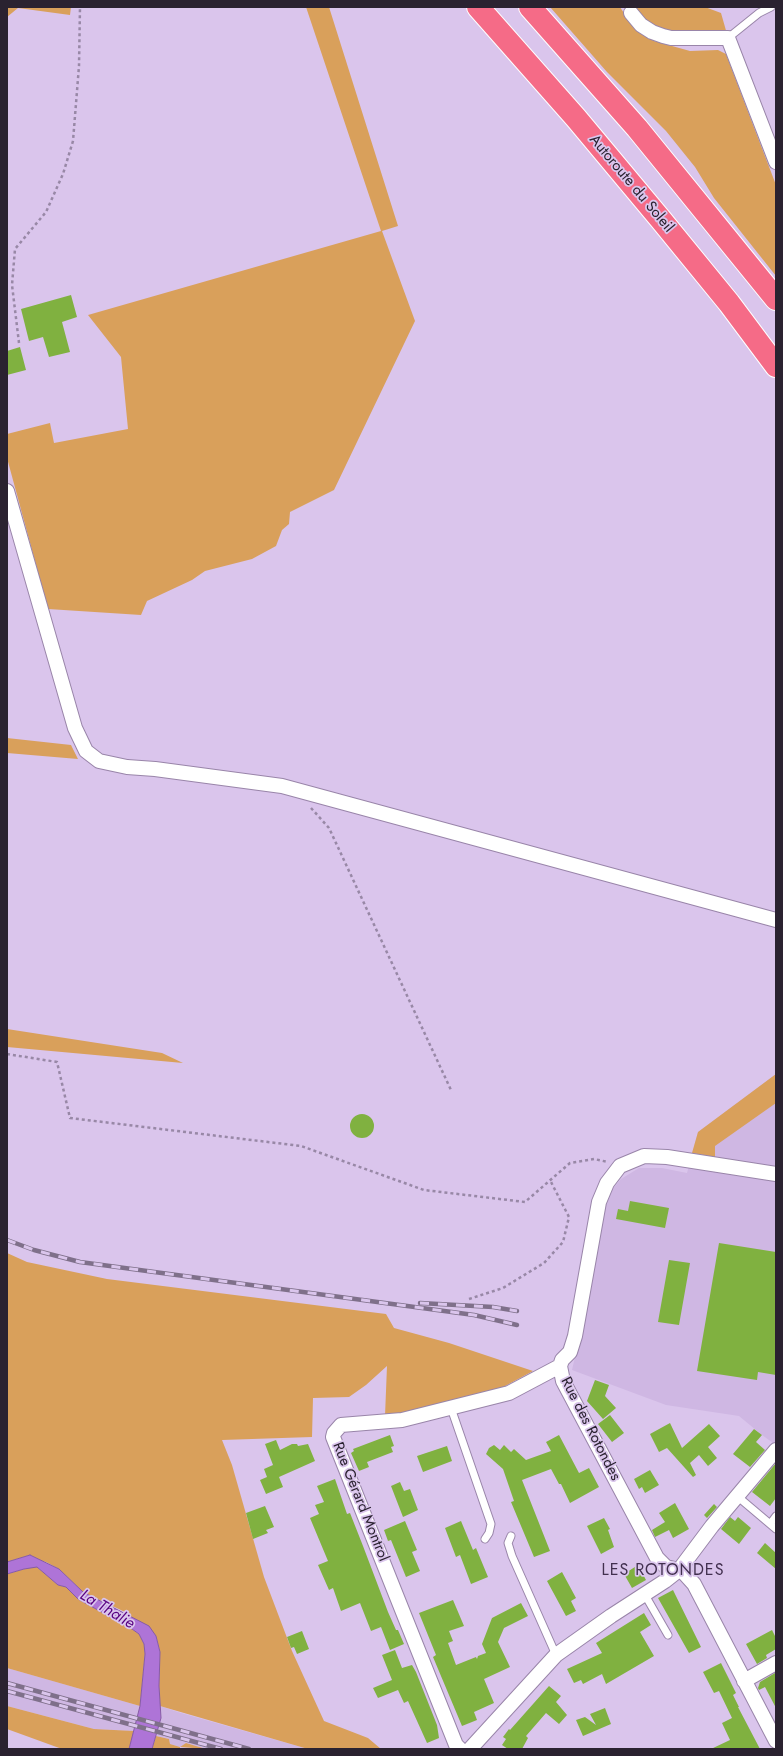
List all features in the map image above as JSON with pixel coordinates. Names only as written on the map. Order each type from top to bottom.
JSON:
[{"type":"highway","name":"Autoroute du Soleil","points":[[478,7],[576,118],[662,220],[729,303],[776,366]]},
{"type":"highway","points":[[530,7],[637,128],[776,299]]},
{"type":"street","points":[[631,13],[641,24],[652,32],[667,37],[728,38],[776,162]]},
{"type":"street","points":[[7,491],[75,728],[86,752],[100,761],[127,767],[155,769],[282,786],[776,920]]},
{"type":"street","name":"Rue des Rotondes","points":[[776,1174],[667,1157],[644,1156],[620,1166],[607,1183],[598,1202],[576,1336],[570,1352],[562,1360],[560,1366],[563,1381],[657,1558],[666,1567],[679,1570],[694,1584],[776,1741]]},
{"type":"street","name":"Rue Gérard Montrol","points":[[460,1749],[456,1745],[333,1437],[335,1430],[341,1425],[402,1420],[509,1393],[560,1366]]},
{"type":"street","points":[[470,1749],[556,1655],[645,1595],[679,1570],[737,1496],[776,1450]]},
{"type":"street","points":[[744,1680],[776,1663]]},
{"type":"lane","points":[[728,38],[759,13],[771,7]]},
{"type":"lane","points":[[451,1408],[491,1524],[485,1539]]},
{"type":"lane","points":[[737,1496],[776,1529]]},
{"type":"lane","points":[[770,1524],[776,1516]]},
{"type":"lane","points":[[511,1536],[508,1543],[512,1556],[556,1655]]},
{"type":"lane","points":[[645,1595],[668,1635]]},
{"type":"path","points":[[19,343],[12,285],[15,249],[46,212],[63,174],[73,141],[79,66],[80,7]]},
{"type":"path","points":[[306,802],[329,828],[451,1090]]},
{"type":"path","points":[[7,1054],[57,1062],[70,1118],[300,1146],[424,1190],[525,1202],[570,1162],[594,1159],[620,1166]]},
{"type":"path","points":[[469,1299],[503,1288],[544,1263],[563,1242],[569,1216],[550,1180]]},
{"type":"shaded area","points":[[7,7],[71,7],[70,15],[18,8],[7,17]]},
{"type":"shaded area","points":[[306,7],[329,7],[398,226],[382,231],[415,321],[334,490],[290,512],[289,524],[282,530],[276,546],[252,559],[205,571],[192,580],[147,601],[141,615],[48,609],[7,458],[7,434],[50,423],[54,443],[128,429],[121,357],[88,315],[381,231]]},
{"type":"shaded area","points":[[550,7],[620,7],[633,27],[654,41],[690,51],[718,50],[726,54],[776,185],[776,276],[714,198],[695,167],[666,131],[607,72]]},
{"type":"shaded area","points":[[633,7],[705,7],[721,13],[727,34],[666,31],[650,24]]},
{"type":"shaded area","points":[[7,738],[71,745],[78,759],[7,753]]},
{"type":"shaded area","points":[[7,1029],[162,1053],[183,1063],[7,1047]]},
{"type":"shaded area","points":[[776,1074],[776,1445],[739,1416],[666,1405],[572,1370],[592,1284],[605,1207],[611,1191],[621,1179],[639,1168],[662,1168],[687,1173],[698,1132]]},
{"type":"shaded area","points":[[776,1074],[776,1103],[715,1146],[715,1157],[692,1153],[698,1132]]},
{"type":"shaded area","points":[[7,1253],[27,1262],[107,1279],[386,1314],[394,1328],[449,1343],[533,1371],[494,1392],[429,1409],[385,1416],[387,1366],[366,1385],[349,1397],[313,1398],[312,1437],[222,1440],[232,1465],[264,1577],[292,1651],[324,1721],[368,1738],[381,1749],[308,1749],[160,1706],[160,1652],[156,1636],[125,1612],[83,1592],[59,1569],[46,1562],[30,1555],[7,1562]]},
{"type":"shaded area","points":[[31,1567],[37,1567],[58,1585],[66,1587],[78,1599],[139,1634],[144,1644],[145,1654],[140,1706],[7,1668],[7,1574]]},
{"type":"shaded area","points":[[7,1668],[140,1706],[134,1731],[94,1729],[7,1706]]},
{"type":"shaded area","points":[[7,1706],[94,1729],[134,1731],[129,1749],[62,1749],[7,1729]]},
{"type":"shaded area","points":[[160,1706],[308,1749],[206,1749],[186,1743],[180,1747],[170,1744],[169,1739],[156,1736],[161,1718]]},
{"type":"shaded area","points":[[156,1736],[169,1739],[170,1744],[180,1747],[180,1749],[152,1749]]},
{"type":"shaded area","points":[[186,1743],[206,1749],[180,1747]]},
{"type":"water","name":"La Thalie","points":[[30,1555],[59,1569],[83,1592],[149,1626],[156,1636],[160,1652],[159,1686],[161,1718],[152,1749],[129,1749],[140,1706],[145,1654],[144,1644],[139,1634],[78,1599],[66,1587],[58,1585],[37,1567],[7,1574],[7,1562]]},
{"type":"building","points":[[71,295],[77,317],[62,322],[70,352],[49,357],[43,337],[29,341],[21,309]]},
{"type":"building","points":[[20,347],[26,370],[7,375],[7,351]]},
{"type":"building","points":[[362,1114],[367,1115],[373,1121],[373,1131],[367,1137],[362,1138],[357,1137],[351,1131],[350,1126],[351,1121],[357,1115]]},
{"type":"building","points":[[630,1201],[669,1208],[665,1228],[616,1219],[618,1209],[628,1211]]},
{"type":"building","points":[[719,1243],[776,1252],[776,1375],[758,1372],[757,1380],[697,1371]]},
{"type":"building","points":[[669,1260],[690,1263],[679,1325],[658,1322]]},
{"type":"building","points":[[595,1380],[609,1385],[605,1396],[616,1408],[603,1419],[587,1401]]},
{"type":"building","points":[[610,1415],[624,1433],[612,1442],[598,1424]]},
{"type":"building","points":[[670,1423],[682,1448],[709,1424],[720,1436],[708,1447],[717,1458],[708,1466],[699,1455],[690,1463],[696,1475],[693,1477],[667,1448],[659,1452],[650,1434]]},
{"type":"building","points":[[754,1429],[762,1435],[756,1442],[765,1450],[750,1467],[733,1454]]},
{"type":"building","points":[[390,1435],[394,1446],[391,1447],[393,1452],[367,1462],[369,1467],[359,1471],[351,1453],[354,1451],[353,1449]]},
{"type":"building","points":[[559,1435],[579,1473],[589,1468],[599,1487],[570,1503],[561,1484],[559,1484],[551,1469],[522,1480],[550,1551],[534,1557],[511,1502],[514,1501],[503,1469],[486,1454],[489,1448],[494,1445],[500,1450],[504,1445],[511,1452],[514,1449],[526,1460],[551,1451],[546,1442]]},
{"type":"building","points":[[276,1440],[280,1450],[292,1444],[297,1444],[298,1446],[308,1444],[315,1461],[279,1477],[283,1487],[266,1494],[260,1480],[267,1477],[264,1469],[273,1465],[265,1444]]},
{"type":"building","points":[[447,1446],[452,1461],[423,1472],[417,1456]]},
{"type":"building","points":[[776,1463],[776,1498],[770,1506],[752,1492]]},
{"type":"building","points":[[650,1470],[659,1485],[645,1493],[642,1487],[639,1489],[634,1479]]},
{"type":"building","points":[[335,1479],[347,1514],[350,1513],[388,1612],[404,1644],[390,1650],[381,1627],[371,1631],[360,1603],[341,1611],[333,1588],[329,1590],[318,1565],[328,1561],[310,1518],[319,1514],[315,1505],[324,1502],[317,1486]]},
{"type":"building","points":[[400,1482],[404,1491],[410,1489],[418,1510],[403,1517],[391,1486]]},
{"type":"building","points":[[675,1503],[689,1529],[673,1538],[669,1530],[655,1537],[652,1530],[665,1522],[659,1513]]},
{"type":"building","points":[[714,1504],[717,1507],[707,1518],[704,1515]]},
{"type":"building","points":[[265,1506],[274,1527],[266,1530],[268,1533],[253,1539],[246,1513]]},
{"type":"building","points":[[730,1517],[735,1521],[738,1517],[751,1528],[739,1544],[721,1529]]},
{"type":"building","points":[[604,1518],[610,1529],[608,1530],[614,1547],[601,1554],[587,1526]]},
{"type":"building","points":[[405,1521],[417,1550],[412,1552],[420,1571],[406,1577],[391,1540],[388,1541],[384,1530]]},
{"type":"building","points":[[461,1521],[473,1550],[476,1548],[488,1577],[471,1584],[460,1555],[456,1557],[445,1528]]},
{"type":"building","points":[[765,1543],[776,1553],[776,1569],[757,1553]]},
{"type":"building","points":[[638,1565],[646,1580],[632,1588],[624,1574]]},
{"type":"building","points":[[562,1572],[576,1598],[571,1601],[576,1611],[566,1616],[547,1581]]},
{"type":"building","points":[[673,1590],[701,1647],[689,1653],[658,1598]]},
{"type":"building","points":[[453,1600],[464,1626],[449,1631],[453,1641],[448,1643],[456,1665],[476,1657],[477,1659],[478,1656],[486,1653],[482,1644],[492,1618],[521,1603],[528,1616],[504,1628],[498,1642],[510,1667],[484,1679],[494,1703],[474,1712],[477,1720],[462,1726],[433,1657],[436,1655],[419,1613]]},
{"type":"building","points":[[644,1613],[651,1625],[640,1632],[654,1656],[606,1684],[602,1674],[583,1684],[581,1680],[574,1683],[567,1669],[602,1653],[596,1643]]},
{"type":"building","points":[[772,1630],[776,1638],[776,1649],[766,1655],[767,1658],[757,1664],[746,1644]]},
{"type":"building","points":[[302,1631],[309,1649],[297,1654],[294,1647],[291,1648],[287,1637]]},
{"type":"building","points":[[395,1650],[402,1668],[412,1665],[416,1672],[437,1725],[439,1738],[427,1743],[408,1701],[404,1703],[398,1690],[378,1698],[373,1688],[392,1680],[382,1655]]},
{"type":"building","points":[[721,1663],[736,1693],[733,1695],[738,1707],[760,1749],[711,1749],[730,1740],[722,1723],[732,1718],[719,1691],[714,1693],[703,1672]]},
{"type":"building","points":[[775,1673],[776,1708],[765,1687],[759,1690],[758,1688],[760,1682]]},
{"type":"building","points":[[549,1686],[561,1696],[556,1702],[567,1715],[559,1724],[546,1713],[526,1736],[528,1738],[522,1749],[508,1749],[502,1745],[506,1739],[503,1737],[509,1729],[510,1730]]},
{"type":"building","points":[[605,1708],[611,1724],[583,1736],[576,1720],[585,1717],[596,1725],[590,1714]]},
{"type":"railway","points":[[7,1240],[34,1250],[80,1262],[474,1315],[517,1325]]},
{"type":"railway","points":[[420,1303],[493,1307],[517,1311]]},
{"type":"railway","points":[[7,1683],[249,1749]]},
{"type":"railway","points":[[7,1691],[221,1749]]},
{"type":"district","name":"LES ROTONDES","points":[[663,1571]]}]
